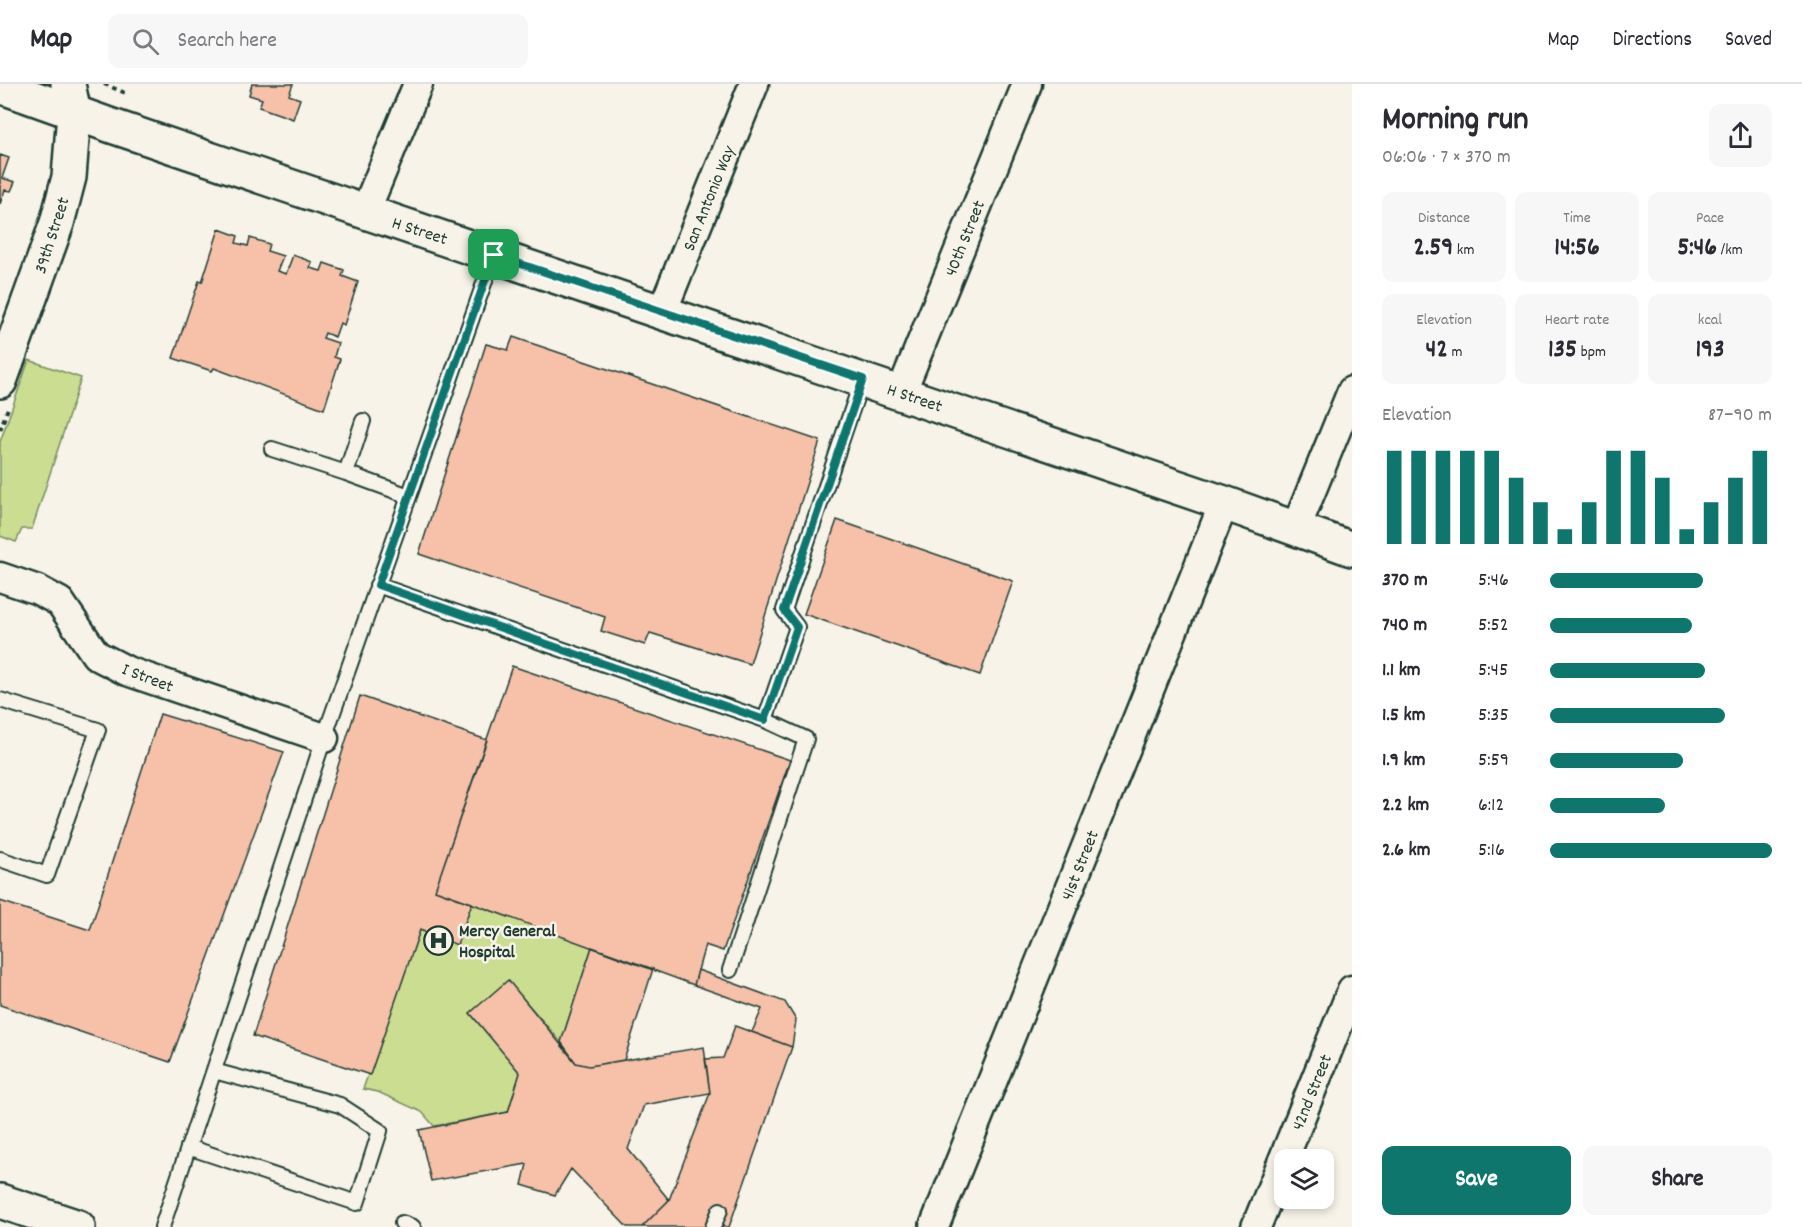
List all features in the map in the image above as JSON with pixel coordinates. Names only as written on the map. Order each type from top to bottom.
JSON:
[{"type":"main road","name":"H Street","points":[[0,86],[71,99],[365,212],[863,379],[1352,549]]},
{"type":"main road","name":"39th Street","points":[[0,381],[57,223],[69,177],[71,99]]},
{"type":"main road","points":[[0,1201],[78,1227]]},
{"type":"street","points":[[365,212],[418,84]]},
{"type":"street","name":"San Antonio Way","points":[[662,312],[754,84]]},
{"type":"street","name":"40th Street","points":[[901,393],[1027,84]]},
{"type":"street","points":[[1296,528],[1352,392]]},
{"type":"street","name":"41st Street","points":[[934,1227],[1224,503]]},
{"type":"street","name":"I Street","points":[[0,577],[39,590],[60,602],[96,655],[127,671],[324,738]]},
{"type":"street","name":"42nd Street","points":[[1256,1227],[1352,990]]},
{"type":"lane","points":[[162,1227],[324,738],[494,255]]},
{"type":"lane","points":[[765,720],[797,627],[784,610],[863,379]]},
{"type":"lane","points":[[346,473],[363,421]]},
{"type":"lane","points":[[272,449],[409,496]]},
{"type":"lane","points":[[378,585],[765,720],[806,739],[730,970]]},
{"type":"lane","points":[[0,700],[98,730],[47,874],[0,859]]},
{"type":"lane","points":[[188,1147],[357,1203],[380,1131],[340,1105],[214,1071]]},
{"type":"lane","points":[[713,1227],[720,1209]]},
{"type":"path","points":[[104,84],[123,92],[120,101]]},
{"type":"green space","points":[[29,360],[81,378],[32,529],[22,529],[16,542],[0,536],[0,442]]},
{"type":"green space","points":[[472,903],[592,947],[561,1042],[508,981],[470,1013],[520,1073],[508,1112],[434,1126],[422,1112],[378,1092],[363,1089],[420,930],[457,944]]},
{"type":"building","points":[[252,84],[293,84],[289,95],[300,99],[293,119],[259,107],[262,99],[249,95]]},
{"type":"building","points":[[0,155],[9,158],[2,178],[15,182],[11,191],[5,190],[0,204]]},
{"type":"building","points":[[219,229],[238,236],[236,243],[248,246],[250,238],[269,244],[267,251],[283,256],[277,271],[286,274],[293,255],[312,262],[310,268],[321,271],[324,263],[344,270],[342,276],[358,282],[344,325],[340,323],[335,337],[325,333],[323,338],[338,343],[334,357],[340,359],[324,409],[214,368],[212,371],[173,358]]},
{"type":"building","points":[[513,337],[820,441],[750,664],[650,633],[645,645],[601,631],[605,617],[419,554],[486,344],[508,350]]},
{"type":"building","points":[[837,520],[1013,581],[980,675],[804,614]]},
{"type":"building","points":[[512,666],[790,760],[723,951],[705,945],[694,985],[435,890]]},
{"type":"building","points":[[360,696],[487,740],[435,890],[472,903],[457,945],[420,930],[370,1075],[253,1036]]},
{"type":"building","points":[[160,714],[284,752],[170,1062],[0,1005],[0,901],[90,930]]},
{"type":"building","points":[[592,947],[653,969],[624,1060],[589,1066],[576,1063],[561,1042]]},
{"type":"building","points":[[698,970],[785,1002],[796,1020],[792,1047],[752,1032],[762,1009],[694,985]]},
{"type":"building","name":"Mercy General Hospital","points":[[508,980],[576,1063],[589,1066],[704,1047],[710,1093],[644,1105],[628,1149],[669,1200],[642,1227],[627,1227],[571,1169],[555,1195],[522,1185],[527,1164],[431,1181],[419,1130],[508,1112],[520,1073],[470,1013]]},
{"type":"building","points":[[735,1026],[792,1047],[729,1227],[642,1227],[669,1200],[710,1093],[705,1059],[723,1058]]},
{"type":"place","name":"Mercy General Hospital","points":[[438,940]]},
{"type":"route","points":[[494,255],[863,379],[784,610],[797,627],[765,720],[378,585],[494,255]]}]
